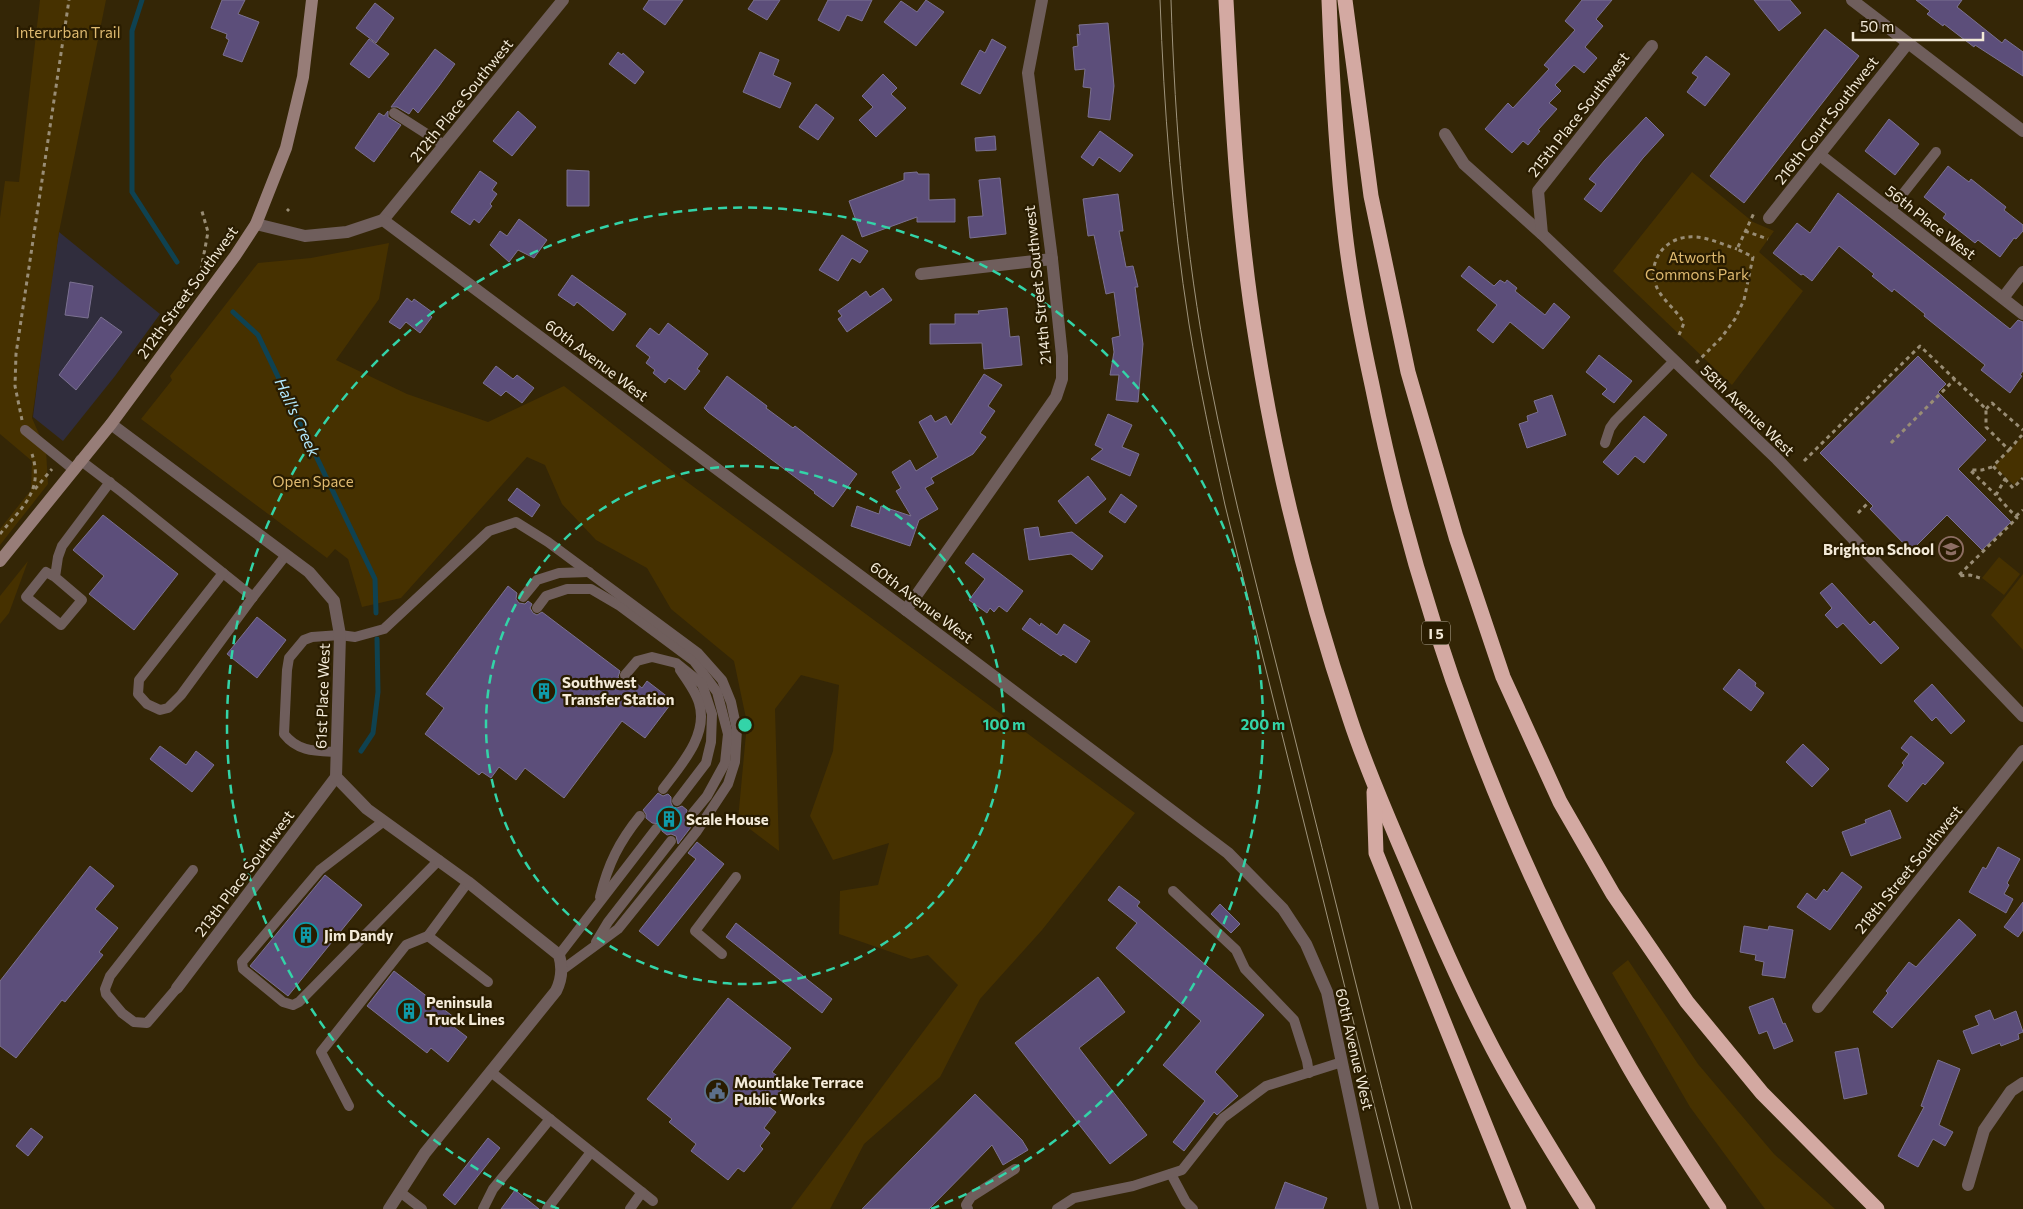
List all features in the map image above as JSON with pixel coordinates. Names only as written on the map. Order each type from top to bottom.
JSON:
[{"type":"highway","points":[[1226,0],[1240,225],[1256,344],[1276,449],[1307,578],[1350,719],[1373,781],[1444,951],[1489,1040],[1538,1128],[1588,1209]]},
{"type":"highway","name":"I 5","points":[[1329,0],[1344,224],[1360,328],[1384,444],[1410,545],[1438,637],[1493,790],[1541,899],[1629,1068],[1669,1134],[1719,1209]]},
{"type":"highway","points":[[1345,0],[1371,196],[1408,372],[1456,537],[1503,677],[1560,802],[1613,894],[1687,1002],[1762,1093],[1877,1209]]},
{"type":"highway","points":[[1373,781],[1376,854],[1518,1209]]},
{"type":"main road","name":"212th Street Southwest","points":[[0,561],[111,424],[235,256],[256,224],[286,148],[303,77],[312,0]]},
{"type":"street","name":"212th Place Southwest","points":[[383,220],[564,0]]},
{"type":"street","name":"214th Street Southwest","points":[[906,610],[1056,398],[1062,379],[1063,368],[1052,259],[1028,73],[1042,0]]},
{"type":"street","points":[[1852,0],[2023,131]]},
{"type":"street","name":"216th Court Southwest","points":[[1769,218],[1908,43]]},
{"type":"street","name":"215th Place Southwest","points":[[1542,234],[1538,190],[1652,46]]},
{"type":"street","name":"58th Avenue West","points":[[1445,134],[1464,164],[1542,234],[1777,459],[2023,716]]},
{"type":"street","name":"56th Place West","points":[[1820,155],[2023,314]]},
{"type":"street","points":[[256,224],[305,236],[347,232],[383,220]]},
{"type":"street","name":"60th Avenue West","points":[[383,220],[1228,853],[1257,881],[1284,909],[1306,944],[1327,992],[1373,1209]]},
{"type":"street","points":[[920,274],[1052,259]]},
{"type":"street","points":[[2002,298],[2023,272]]},
{"type":"street","name":"61st Place West","points":[[111,424],[309,572],[334,601],[340,635],[336,777]]},
{"type":"street","name":"218th Street Southwest","points":[[1818,1007],[2023,752]]},
{"type":"street","points":[[336,777],[367,809],[468,882],[559,955],[562,970],[561,982],[556,991],[425,1153],[389,1209]]},
{"type":"street","name":"213th Place Southwest","points":[[177,988],[336,777]]},
{"type":"street","points":[[1968,1185],[1984,1130],[2012,1091],[2023,1083]]},
{"type":"lane","points":[[394,113],[444,146]]},
{"type":"lane","points":[[1890,210],[1936,152]]},
{"type":"lane","points":[[1605,443],[1610,428],[1615,421],[1674,361]]},
{"type":"lane","points":[[25,430],[76,465],[110,482],[253,597]]},
{"type":"lane","points":[[55,577],[62,546],[110,482]]},
{"type":"lane","points":[[337,752],[311,751],[300,748],[288,739],[283,729],[289,658],[304,640],[312,637],[340,635],[356,637],[384,629],[489,531],[516,522],[548,542],[698,653],[722,680],[731,702],[737,730],[735,762],[728,784],[715,806],[677,857],[618,929],[562,970]]},
{"type":"lane","points":[[223,573],[139,680],[138,694],[147,704],[160,710],[168,708],[181,695],[286,555]]},
{"type":"lane","points":[[46,572],[55,577],[82,600],[61,625],[26,597],[46,572]]},
{"type":"lane","points":[[523,597],[537,580],[560,573],[589,572]]},
{"type":"lane","points":[[536,608],[546,596],[567,589],[591,589],[620,606],[694,661],[717,692],[728,734],[725,762],[707,796],[693,813]]},
{"type":"lane","points":[[625,674],[637,661],[652,657],[676,662],[702,684],[712,714],[711,742],[706,763],[677,801]]},
{"type":"lane","points":[[663,789],[682,766],[701,726],[699,704],[676,662]]},
{"type":"lane","points":[[598,903],[612,856],[640,816]]},
{"type":"lane","points":[[384,821],[320,870],[242,962],[243,969],[283,1002],[293,1005],[300,1002],[439,860]]},
{"type":"lane","points":[[559,955],[656,829]]},
{"type":"lane","points":[[593,947],[608,922],[671,841]]},
{"type":"lane","points":[[177,988],[147,1023],[134,1022],[122,1013],[106,994],[105,989],[110,976],[193,870]]},
{"type":"lane","points":[[722,954],[694,931],[736,877]]},
{"type":"lane","points":[[349,1106],[320,1052],[406,945],[428,936],[468,882]]},
{"type":"lane","points":[[1173,891],[1236,950],[1245,969],[1294,1020],[1309,1073]]},
{"type":"lane","points":[[428,936],[488,982]]},
{"type":"lane","points":[[1178,1186],[1182,1170],[1223,1118],[1266,1086],[1342,1062]]},
{"type":"lane","points":[[490,1072],[652,1201]]},
{"type":"lane","points":[[483,1209],[493,1189],[550,1119]]},
{"type":"lane","points":[[547,1209],[591,1152]]},
{"type":"lane","points":[[968,1209],[966,1205],[971,1197],[1015,1169]]},
{"type":"lane","points":[[1057,1209],[1074,1198],[1133,1186],[1182,1170]]},
{"type":"lane","points":[[1171,1174],[1186,1202],[1193,1209]]},
{"type":"lane","points":[[400,1192],[422,1209]]},
{"type":"lane","points":[[630,1209],[642,1192]]},
{"type":"path","points":[[0,534],[34,489],[37,477],[36,466],[15,386],[16,354],[69,0]]},
{"type":"path","points":[[201,208],[208,232],[201,270]]},
{"type":"path","points":[[1737,249],[1754,213]]},
{"type":"path","points":[[1745,231],[1768,239]]},
{"type":"path","points":[[1679,336],[1684,323],[1658,290],[1654,278],[1655,258],[1668,244],[1681,238],[1695,237],[1737,249],[1753,257],[1741,309],[1721,338],[1685,372]]},
{"type":"path","points":[[1804,462],[1920,346],[1986,409]]},
{"type":"path","points":[[1891,444],[1955,380]]},
{"type":"path","points":[[2009,450],[1986,427],[1986,409],[1992,402],[2023,430]]},
{"type":"path","points":[[2016,516],[1970,470],[1982,470],[1993,466],[2021,436],[2023,438]]},
{"type":"path","points":[[1993,466],[2013,488],[2023,478]]},
{"type":"path","points":[[1996,495],[2005,479]]},
{"type":"path","points":[[1858,513],[1869,502]]},
{"type":"path","points":[[1980,578],[1970,575],[1958,576],[2023,510]]},
{"type":"shaded area","points":[[59,232],[160,314],[115,376],[63,441],[33,417]]},
{"type":"green space","name":"Interurban Trail","points":[[40,0],[106,0],[59,232],[32,418],[46,450],[48,484],[0,545],[0,529],[31,490],[32,461],[0,434],[0,218],[5,181],[19,182]]},
{"type":"green space","name":"Atworth Commons Park","points":[[1692,172],[1753,222],[1774,231],[1759,252],[1803,291],[1732,385],[1613,271]]},
{"type":"green space","name":"Open Space","points":[[389,243],[379,299],[336,360],[407,394],[488,422],[564,386],[675,473],[1135,813],[1042,930],[980,999],[940,1077],[864,1144],[830,1209],[791,1209],[958,985],[928,955],[911,959],[839,934],[840,891],[878,885],[889,843],[833,860],[810,816],[833,751],[839,685],[801,675],[775,709],[779,851],[738,820],[747,723],[734,661],[671,609],[647,568],[596,540],[562,504],[545,465],[527,457],[401,598],[362,607],[348,559],[335,549],[327,558],[141,419],[172,380],[170,376],[258,263],[311,258]]},
{"type":"green space","points":[[2021,438],[2023,440],[2023,476],[2014,485],[1994,466]]},
{"type":"green space","points":[[1999,557],[2020,574],[2004,595],[1982,578]]},
{"type":"green space","points":[[28,561],[9,613],[0,624],[0,596]]},
{"type":"green space","points":[[2023,574],[2023,650],[1991,615]]},
{"type":"green space","points":[[1628,960],[1698,1064],[1774,1154],[1835,1209],[1765,1209],[1690,1107],[1612,973]]},
{"type":"building","points":[[222,0],[245,0],[238,14],[259,22],[242,62],[223,55],[229,40],[226,38],[227,34],[211,28]]},
{"type":"building","points":[[649,0],[683,0],[665,25],[643,9]]},
{"type":"building","points":[[754,0],[780,0],[767,20],[748,9]]},
{"type":"building","points":[[828,0],[872,0],[862,21],[847,15],[839,31],[818,20]]},
{"type":"building","points":[[926,0],[944,12],[916,46],[884,22],[901,1],[917,12]]},
{"type":"building","points":[[1582,0],[1612,0],[1596,19],[1603,26],[1585,47],[1597,58],[1584,73],[1574,65],[1555,85],[1561,91],[1549,103],[1557,109],[1538,130],[1540,131],[1528,145],[1523,141],[1512,153],[1485,129],[1508,103],[1513,108],[1549,69],[1544,65],[1575,30],[1565,21]]},
{"type":"building","points":[[1754,0],[1790,0],[1801,13],[1779,31]]},
{"type":"building","points":[[1916,0],[1962,0],[1957,7],[2002,43],[2005,39],[2023,52],[2023,76],[1975,45],[1974,47],[1944,24],[1943,26],[1927,14],[1930,11]]},
{"type":"building","points":[[375,3],[394,18],[376,43],[356,28]]},
{"type":"building","points":[[1108,23],[1114,86],[1110,120],[1088,117],[1091,88],[1083,87],[1085,69],[1075,70],[1073,47],[1078,46],[1077,34],[1080,35],[1079,25]]},
{"type":"building","points":[[1825,29],[1859,56],[1744,203],[1710,176]]},
{"type":"building","points":[[369,39],[389,54],[369,78],[350,64]]},
{"type":"building","points":[[992,39],[1006,47],[980,94],[961,84],[980,50],[985,53]]},
{"type":"building","points":[[435,49],[455,64],[439,86],[418,113],[413,108],[409,114],[397,107],[391,107]]},
{"type":"building","points":[[618,52],[622,55],[623,53],[644,72],[635,84],[609,64]]},
{"type":"building","points":[[760,52],[779,60],[773,75],[791,83],[780,108],[743,92]]},
{"type":"building","points":[[1706,56],[1730,74],[1705,106],[1687,92],[1698,77],[1692,73]]},
{"type":"building","points":[[883,74],[897,88],[891,94],[906,108],[876,137],[859,120],[873,107],[862,96]]},
{"type":"building","points":[[816,104],[834,118],[818,140],[799,127]]},
{"type":"building","points":[[388,111],[388,117],[401,125],[374,162],[355,148],[379,113],[384,116]]},
{"type":"building","points":[[518,111],[536,127],[512,156],[493,141]]},
{"type":"building","points":[[1646,117],[1664,135],[1643,158],[1601,212],[1584,199],[1596,184],[1589,179]]},
{"type":"building","points":[[1889,119],[1919,144],[1895,175],[1865,151]]},
{"type":"building","points":[[1100,131],[1133,155],[1120,172],[1099,157],[1093,166],[1081,157]]},
{"type":"building","points":[[995,136],[996,150],[976,151],[975,138]]},
{"type":"building","points":[[1948,166],[1969,182],[1971,179],[2006,207],[2004,210],[2023,225],[2023,231],[2016,239],[2014,238],[2000,257],[1978,240],[1975,243],[1943,218],[1946,214],[1924,197]]},
{"type":"building","points":[[567,170],[589,171],[589,206],[567,206]]},
{"type":"building","points":[[480,171],[497,183],[492,190],[497,194],[490,204],[492,206],[479,223],[474,219],[470,225],[451,212]]},
{"type":"building","points":[[917,172],[918,174],[929,174],[929,200],[955,199],[955,222],[917,222],[917,217],[862,237],[849,201],[904,180],[904,173]]},
{"type":"building","points":[[1000,178],[1006,234],[970,238],[968,217],[983,216],[979,180]]},
{"type":"building","points":[[1838,193],[2010,329],[2018,320],[2023,322],[2023,371],[2020,375],[2022,376],[2010,393],[1981,370],[1985,365],[1894,289],[1892,292],[1872,276],[1874,274],[1839,246],[1812,281],[1803,274],[1801,275],[1773,253],[1797,223],[1810,233]]},
{"type":"building","points":[[1118,194],[1123,231],[1119,231],[1126,267],[1133,266],[1138,287],[1135,287],[1143,344],[1138,402],[1116,400],[1119,375],[1110,375],[1114,352],[1112,338],[1120,336],[1114,292],[1106,294],[1094,235],[1088,236],[1083,199]]},
{"type":"building","points":[[519,219],[547,240],[534,258],[518,250],[509,262],[490,245],[500,231],[507,236]]},
{"type":"building","points":[[842,235],[868,251],[860,263],[852,258],[838,281],[819,270]]},
{"type":"building","points":[[1469,266],[1494,286],[1500,280],[1505,283],[1507,280],[1517,288],[1515,291],[1545,315],[1554,303],[1570,317],[1543,349],[1510,322],[1493,343],[1477,330],[1497,305],[1461,276]]},
{"type":"building","points":[[572,275],[626,314],[613,331],[577,302],[574,306],[558,295]]},
{"type":"building","points":[[70,282],[93,286],[88,318],[65,315]]},
{"type":"building","points":[[883,288],[892,300],[847,332],[838,319],[842,316],[838,311],[866,291],[870,297]]},
{"type":"building","points":[[407,298],[412,302],[414,299],[432,312],[430,315],[432,317],[420,333],[406,322],[400,329],[389,322]]},
{"type":"building","points":[[1007,308],[1010,337],[1019,336],[1022,365],[984,369],[982,343],[930,344],[930,324],[955,324],[955,314],[979,314],[978,311]]},
{"type":"building","points":[[101,317],[122,332],[76,390],[59,375]]},
{"type":"building","points":[[668,323],[708,354],[697,369],[700,371],[685,390],[669,378],[665,383],[653,373],[655,370],[646,363],[650,357],[636,346],[650,328],[659,335]]},
{"type":"building","points":[[1599,355],[1632,381],[1614,403],[1602,394],[1607,389],[1586,372]]},
{"type":"building","points":[[1918,356],[1946,384],[1938,392],[1986,440],[1958,469],[2011,522],[1982,550],[1947,515],[1911,551],[1870,509],[1873,506],[1820,453]]},
{"type":"building","points":[[496,366],[513,379],[517,375],[534,388],[522,403],[506,391],[501,396],[483,383]]},
{"type":"building","points":[[984,374],[1002,385],[988,406],[995,411],[980,433],[986,437],[973,454],[931,478],[934,483],[925,488],[938,509],[919,520],[910,546],[851,526],[857,506],[879,514],[881,506],[911,516],[896,491],[901,488],[892,472],[910,460],[916,471],[938,457],[919,422],[931,415],[935,422],[946,416],[951,425]]},
{"type":"building","points":[[727,376],[767,406],[766,408],[793,428],[795,426],[857,474],[833,507],[704,408]]},
{"type":"building","points":[[1552,395],[1566,435],[1527,448],[1519,424],[1528,421],[1527,416],[1538,412],[1534,401]]},
{"type":"building","points":[[1108,414],[1132,425],[1122,447],[1139,454],[1130,476],[1091,459],[1103,449],[1095,445]]},
{"type":"building","points":[[1644,416],[1667,435],[1644,463],[1635,456],[1618,475],[1603,462]]},
{"type":"building","points":[[1088,476],[1106,499],[1076,524],[1058,501]]},
{"type":"building","points":[[517,488],[540,505],[532,517],[508,500]]},
{"type":"building","points":[[1121,494],[1137,506],[1125,523],[1109,512]]},
{"type":"building","points":[[103,515],[178,574],[134,630],[89,594],[104,576],[73,550]]},
{"type":"building","points":[[1038,527],[1040,537],[1072,532],[1103,556],[1092,570],[1071,554],[1029,560],[1024,529]]},
{"type":"building","points":[[973,553],[1023,591],[1007,612],[999,606],[994,612],[990,608],[987,613],[969,600],[985,579],[965,563]]},
{"type":"building","points":[[1832,583],[1870,625],[1874,621],[1899,648],[1881,664],[1843,623],[1837,628],[1825,615],[1832,608],[1820,593]]},
{"type":"building","name":"Southwest Transfer Station","points":[[508,586],[517,593],[516,599],[519,603],[525,604],[528,601],[532,604],[530,608],[533,613],[537,615],[542,612],[620,671],[618,677],[621,680],[627,682],[631,679],[642,688],[647,681],[673,701],[645,738],[622,721],[564,798],[525,768],[516,780],[499,767],[491,778],[482,772],[479,775],[425,734],[444,708],[426,694]]},
{"type":"building","points":[[257,617],[286,640],[257,678],[227,654]]},
{"type":"building","points":[[1030,618],[1040,626],[1041,623],[1057,635],[1064,624],[1090,641],[1076,663],[1063,654],[1061,656],[1022,629]]},
{"type":"building","points":[[1739,669],[1756,683],[1755,686],[1764,693],[1751,711],[1723,689]]},
{"type":"building","points":[[1932,684],[1965,721],[1951,734],[1936,717],[1932,721],[1914,701]]},
{"type":"building","points":[[1911,736],[1944,763],[1907,802],[1888,786],[1904,765],[1902,763],[1909,754],[1901,748]]},
{"type":"building","points":[[1803,744],[1829,769],[1812,787],[1786,762]]},
{"type":"building","points":[[160,746],[186,765],[196,751],[214,765],[192,792],[150,759]]},
{"type":"building","name":"Scale House","points":[[658,793],[663,796],[668,794],[671,797],[673,807],[682,806],[687,810],[686,815],[690,819],[687,824],[691,827],[678,844],[676,836],[667,835],[662,831],[661,824],[652,823],[646,818],[643,810]]},
{"type":"building","points":[[1890,810],[1901,838],[1851,856],[1842,832],[1866,823],[1865,820]]},
{"type":"building","points":[[697,842],[724,864],[658,946],[639,931],[696,859],[688,853]]},
{"type":"building","points":[[1998,847],[2020,859],[2007,883],[2009,885],[2004,894],[2013,899],[2006,913],[1969,892],[1983,867],[1986,869]]},
{"type":"building","points":[[90,866],[114,886],[95,909],[118,928],[99,952],[103,955],[65,1002],[62,1000],[16,1058],[0,1046],[0,981]]},
{"type":"building","points":[[1842,872],[1862,887],[1830,930],[1797,907],[1807,893],[1816,900],[1824,889],[1827,892]]},
{"type":"building","name":"Jim Dandy","points":[[325,875],[362,905],[288,996],[250,966]]},
{"type":"building","points":[[1119,886],[1140,902],[1137,906],[1264,1015],[1215,1072],[1238,1096],[1217,1115],[1214,1112],[1184,1151],[1173,1142],[1205,1101],[1163,1065],[1201,1021],[1116,948],[1137,923],[1108,900]]},
{"type":"building","points":[[2023,902],[2023,930],[2018,937],[2004,927]]},
{"type":"building","points":[[1220,904],[1240,924],[1231,933],[1211,914]]},
{"type":"building","points":[[1959,919],[1976,935],[1892,1028],[1873,1012],[1888,993],[1886,991],[1909,962],[1916,967]]},
{"type":"building","points":[[736,923],[832,999],[822,1013],[726,937]]},
{"type":"building","points":[[1744,926],[1768,930],[1769,926],[1793,930],[1785,978],[1762,975],[1764,962],[1755,960],[1756,955],[1740,952]]},
{"type":"building","name":"Peninsula Truck Lines","points":[[394,971],[455,1018],[450,1024],[467,1037],[448,1062],[431,1048],[427,1053],[367,1006]]},
{"type":"building","points":[[1098,977],[1125,1012],[1079,1048],[1147,1135],[1110,1164],[1015,1043]]},
{"type":"building","name":"Mountlake Terrace Public Works","points":[[728,998],[791,1048],[772,1072],[787,1083],[768,1106],[776,1112],[764,1128],[770,1133],[760,1146],[763,1149],[744,1172],[738,1168],[728,1180],[691,1151],[696,1144],[669,1122],[672,1119],[647,1099]]},
{"type":"building","points":[[1773,998],[1783,1024],[1785,1023],[1793,1041],[1774,1049],[1767,1031],[1759,1034],[1749,1007]]},
{"type":"building","points":[[1990,1010],[1994,1020],[2016,1011],[2023,1032],[2018,1034],[2019,1039],[2001,1046],[2000,1043],[1972,1054],[1963,1031],[1979,1025],[1975,1016]]},
{"type":"building","points":[[1858,1048],[1867,1094],[1844,1099],[1835,1052]]},
{"type":"building","points":[[1938,1060],[1960,1069],[1939,1125],[1953,1132],[1945,1146],[1933,1139],[1918,1167],[1898,1156],[1924,1107],[1921,1106]]},
{"type":"building","points":[[975,1094],[1022,1140],[1028,1150],[1003,1165],[992,1145],[929,1209],[862,1209]]},
{"type":"building","points":[[31,1128],[43,1137],[28,1156],[16,1146]]},
{"type":"building","points":[[488,1138],[500,1148],[455,1205],[443,1195]]},
{"type":"building","points":[[1285,1182],[1327,1198],[1323,1209],[1275,1209]]},
{"type":"building","points":[[515,1190],[539,1209],[501,1209]]},
{"type":"waterway","name":"Hall's Creek","points":[[142,0],[132,31],[132,192],[177,262]]},
{"type":"waterway","name":"Hall's Creek","points":[[233,312],[258,335],[375,579],[376,613]]},
{"type":"waterway","name":"Hall's Creek","points":[[361,751],[373,733],[378,692],[377,639]]},
{"type":"tram line","points":[[1160,0],[1166,122],[1173,203],[1183,284],[1201,392],[1225,505],[1400,1209]]},
{"type":"tram line","points":[[1171,0],[1175,95],[1182,189],[1187,236],[1209,376],[1248,552],[1412,1209]]},
{"type":"place","name":"Brighton School","points":[[1951,549]]},
{"type":"place","name":"Southwest Transfer Station","points":[[544,691]]},
{"type":"place","name":"Scale House","points":[[669,819]]},
{"type":"place","name":"Jim Dandy","points":[[306,935]]},
{"type":"place","name":"Peninsula Truck Lines","points":[[409,1011]]},
{"type":"place","name":"Mountlake Terrace Public Works","points":[[717,1091]]}]
